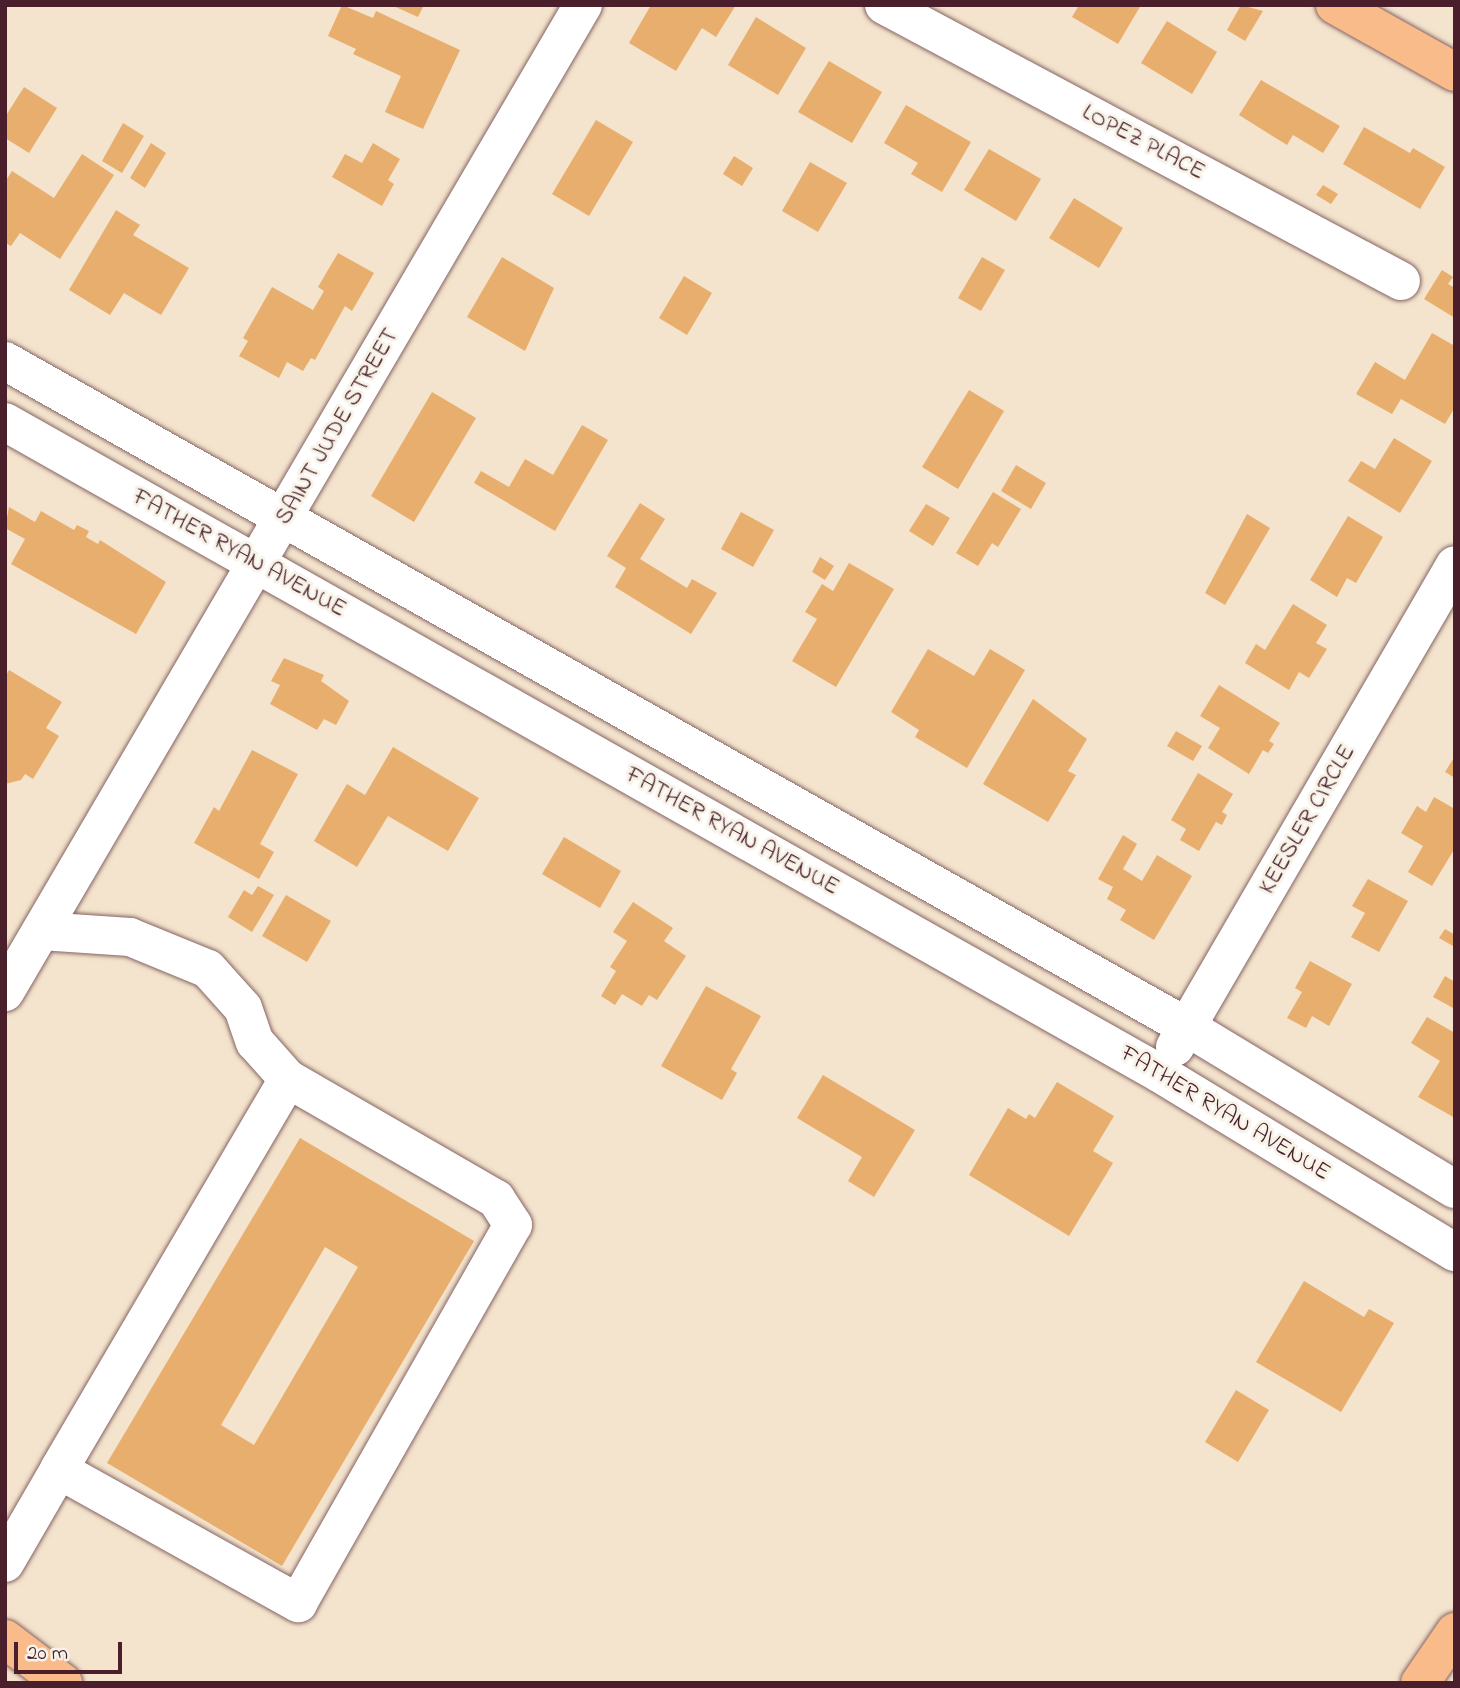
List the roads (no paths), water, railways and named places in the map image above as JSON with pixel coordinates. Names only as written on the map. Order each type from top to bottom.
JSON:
[{"type":"main road","points":[[1335,5],[1455,72]]},
{"type":"main road","points":[[1420,1683],[1455,1632]]},
{"type":"main road","points":[[5,1639],[63,1683]]},
{"type":"street","name":"SAINT JUDE STREET","points":[[5,992],[285,520],[583,5]]},
{"type":"street","name":"LOPEZ PLACE","points":[[884,5],[1401,281]]},
{"type":"street","points":[[5,361],[1187,1027],[1455,1189]]},
{"type":"street","name":"FATHER RYAN AVENUE","points":[[5,422],[1159,1073],[1454,1250]]},
{"type":"street","name":"KEESLER CIRCLE","points":[[1159,1073],[1455,565]]},
{"type":"street","points":[[41,931],[130,937],[208,969],[243,1008],[256,1042],[288,1079],[496,1199],[513,1225],[298,1602],[59,1470]]},
{"type":"street","points":[[5,1563],[288,1079]]}]
